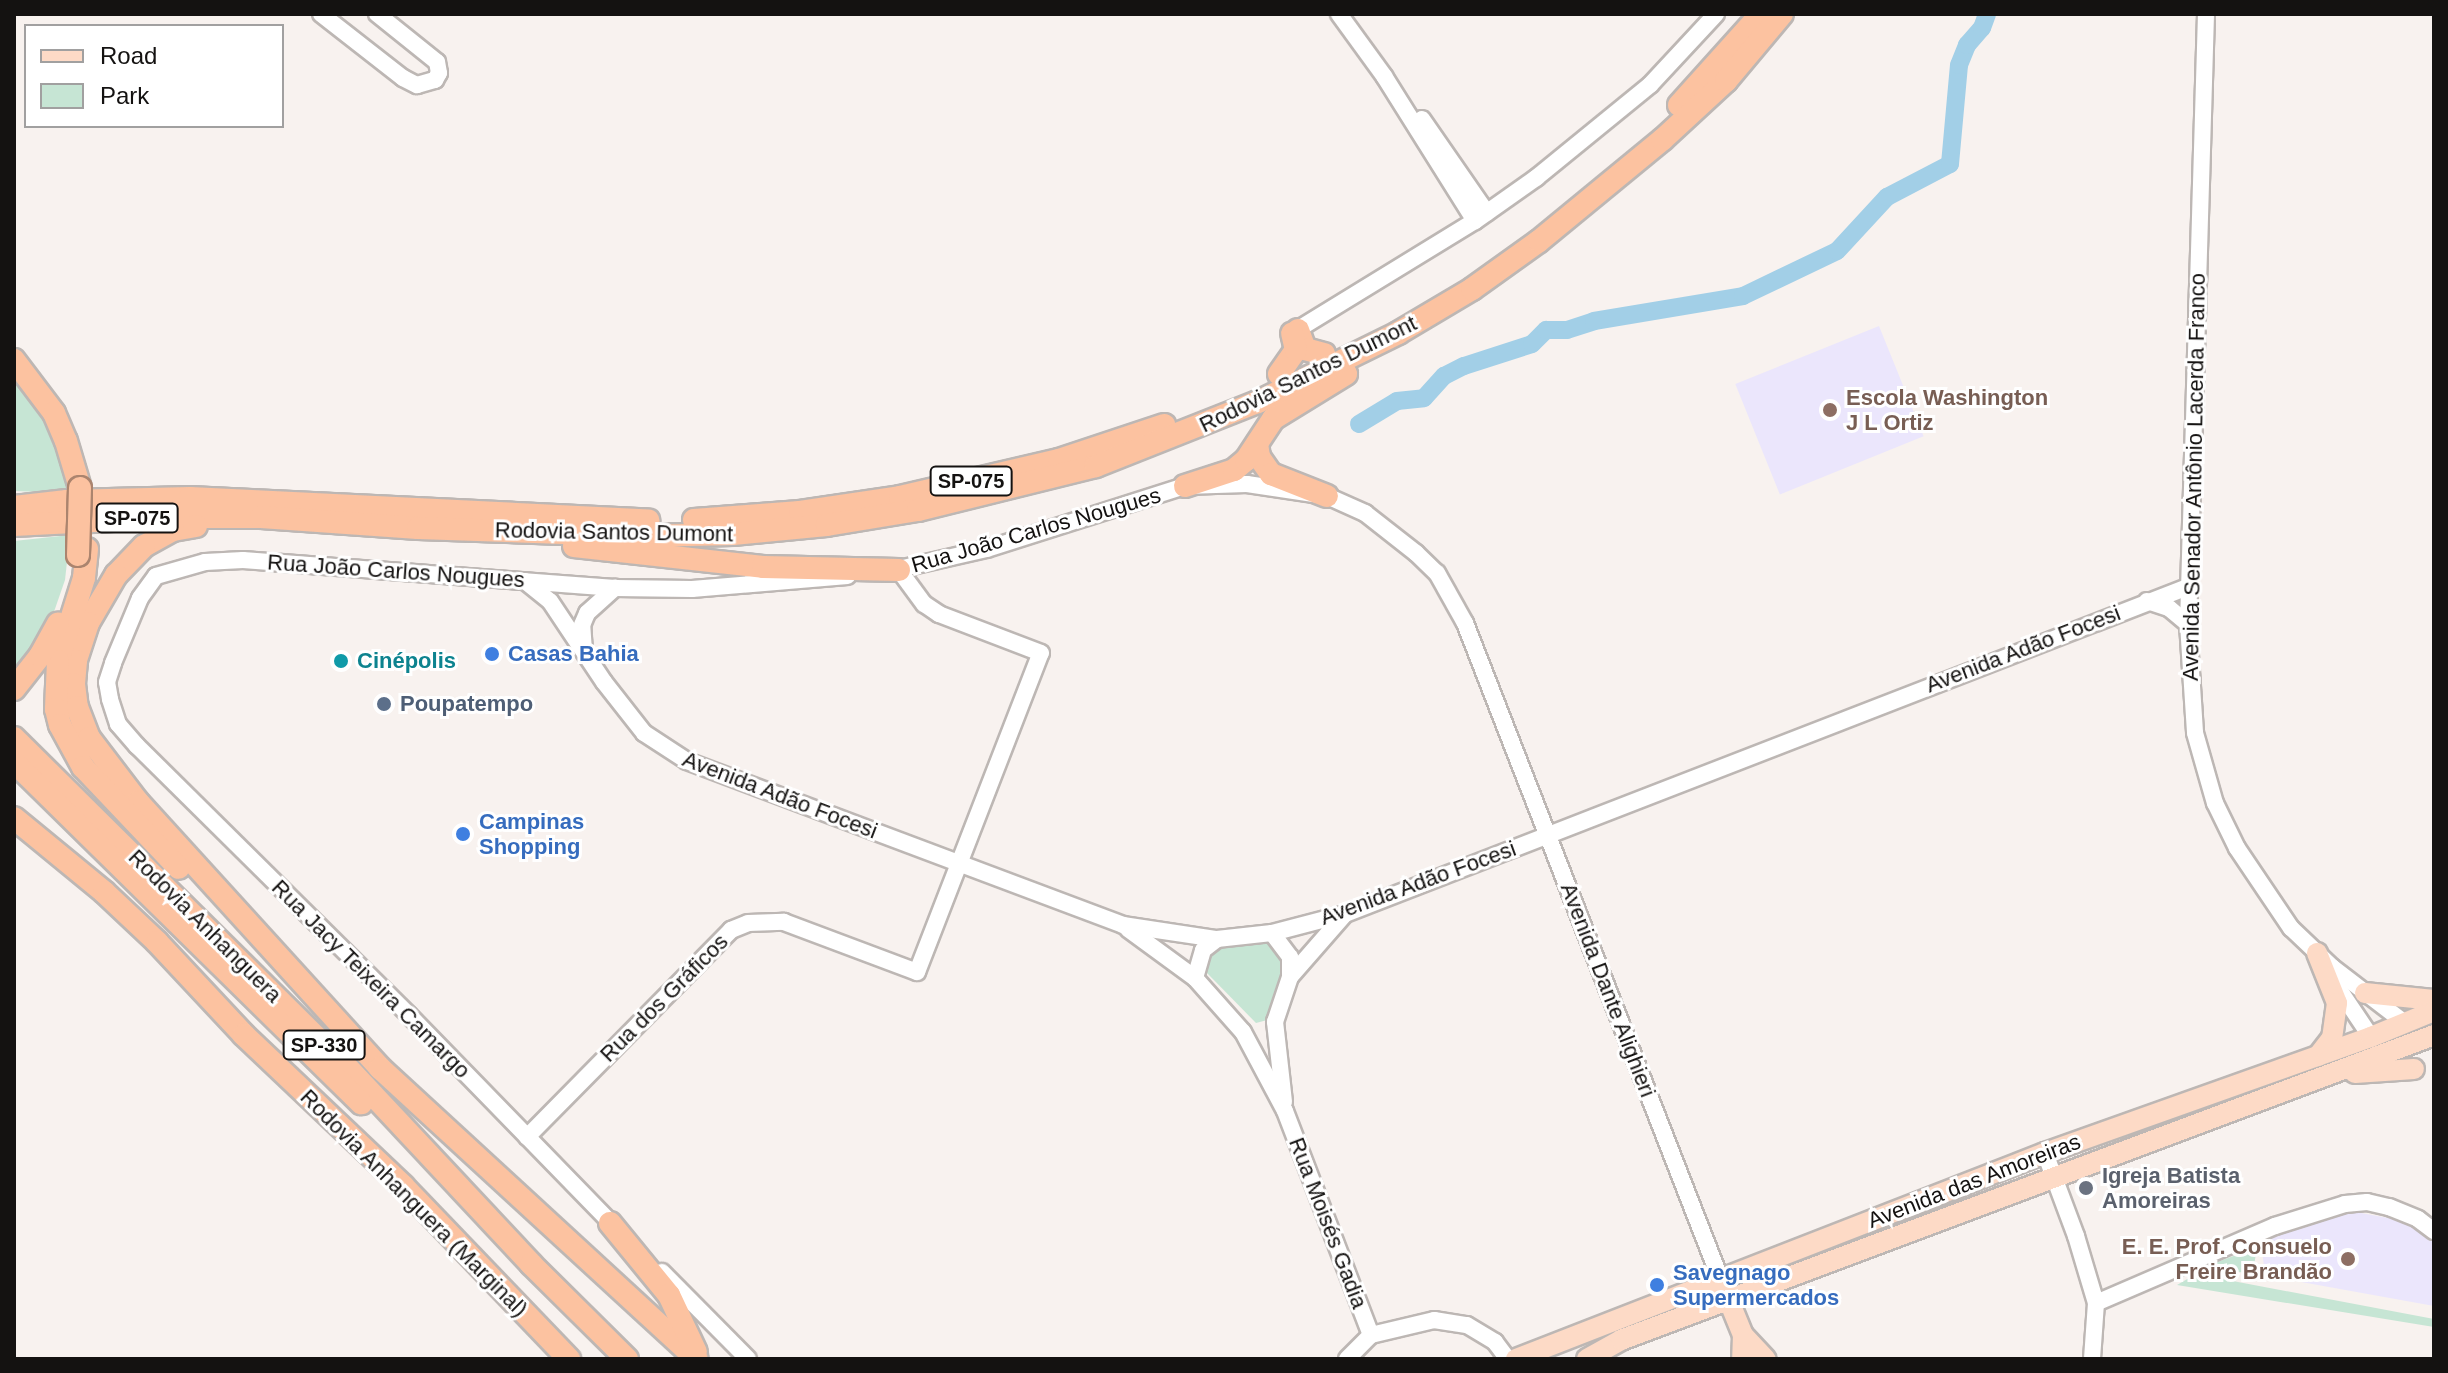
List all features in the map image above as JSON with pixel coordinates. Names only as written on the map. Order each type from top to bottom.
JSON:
[{"type":"highway","name":"Rodovia Santos Dumont","points":[[14,507],[74,485],[190,498],[641,521],[722,519],[800,512],[900,497],[1059,460],[1173,422],[1250,390],[1421,304],[1574,196],[1698,87],[1761,14]]},
{"type":"highway","name":"Rodovia Santos Dumont","points":[[14,525],[158,517],[261,517],[418,528],[643,536],[733,534],[827,525],[918,510],[1096,466],[1258,402],[1398,333],[1472,289],[1528,249],[1662,140],[1726,81],[1782,14]]},
{"type":"highway","points":[[1295,331],[1305,349],[1324,354]]},
{"type":"highway","points":[[1279,374],[1296,350],[1295,331]]},
{"type":"highway","points":[[1185,486],[1234,470],[1257,444],[1273,419],[1287,407],[1379,356],[1398,333]]},
{"type":"highway","points":[[14,360],[54,413],[74,485],[84,578],[58,661],[56,709],[66,740],[107,795],[433,1119],[699,1359]]},
{"type":"highway","points":[[1257,444],[1259,457],[1271,474],[1327,496]]},
{"type":"highway","points":[[14,495],[74,485]]},
{"type":"highway","points":[[261,517],[173,530],[144,546],[130,558],[88,623],[76,661],[75,695],[89,738],[109,768],[298,982]]},
{"type":"highway","points":[[418,528],[763,567],[899,570]]},
{"type":"highway","points":[[14,689],[40,656],[60,620],[82,552]]},
{"type":"highway","name":"Rodovia Anhanguera","points":[[14,738],[346,1066],[531,1264],[627,1359]]},
{"type":"highway","name":"Rodovia Anhanguera","points":[[14,762],[388,1130],[608,1359]]},
{"type":"highway","name":"Rodovia Anhanguera (Marginal)","points":[[14,818],[104,892],[306,1096],[367,1151],[569,1359]]},
{"type":"highway","points":[[94,843],[228,999],[367,1151]]},
{"type":"highway","points":[[433,1119],[493,1190],[673,1359]]},
{"type":"highway","points":[[610,1223],[669,1295],[699,1359]]},
{"type":"highway","points":[[531,1264],[646,1359]]},
{"type":"main road","points":[[2317,953],[2337,1003],[2332,1038],[2318,1056]]},
{"type":"main road","points":[[2365,993],[2434,1000]]},
{"type":"main road","name":"Avenida das Amoreiras","points":[[1516,1359],[2045,1153],[2371,1037],[2434,1011]]},
{"type":"main road","points":[[2405,1023],[2433,1037]]},
{"type":"main road","points":[[2371,1037],[2384,1055],[2434,1078]]},
{"type":"main road","name":"Avenida das Amoreiras","points":[[1587,1359],[1621,1340],[2433,1037]]},
{"type":"main road","points":[[2329,1076],[2414,1069]]},
{"type":"main road","name":"Avenida Dante Alighieri","points":[[1720,1278],[1743,1335],[1742,1359]]},
{"type":"main road","points":[[1743,1335],[1765,1359]]},
{"type":"street","points":[[321,14],[403,78],[417,85],[435,80],[439,73],[437,62],[377,14]]},
{"type":"street","points":[[1339,14],[1481,217]]},
{"type":"street","points":[[1352,14],[1481,217]]},
{"type":"street","points":[[1295,331],[1481,217],[1640,94],[1688,48],[1716,14]]},
{"type":"street","name":"Avenida Senador Antônio Lacerda Franco","points":[[2206,14],[2188,624],[2195,733],[2215,803],[2237,848],[2291,928],[2317,953],[2405,1023]]},
{"type":"street","name":"Rua João Carlos Nougues","points":[[171,571],[205,562],[243,560],[615,588],[782,584],[899,570],[987,549],[1185,486],[1247,484],[1327,496],[1365,513],[1437,573],[1465,623]]},
{"type":"street","points":[[899,570],[924,604],[939,614],[1041,653],[960,864]]},
{"type":"street","name":"Rua Jacy Teixeira Camargo","points":[[171,571],[156,576],[140,598],[113,663],[107,682],[118,724],[748,1359]]},
{"type":"street","name":"Avenida Adão Focesi","points":[[524,580],[550,601],[584,653],[644,733],[687,761],[1123,925],[1217,939],[1272,933],[1345,914],[2190,586]]},
{"type":"street","points":[[584,653],[582,625],[587,613],[615,588]]},
{"type":"street","points":[[2147,601],[2169,608],[2188,624]]},
{"type":"street","name":"Avenida Dante Alighieri","points":[[1465,623],[1720,1278]]},
{"type":"street","name":"Rua dos Gráficos","points":[[527,1137],[731,930],[748,923],[784,922],[917,972],[960,864]]},
{"type":"street","name":"Rua Moisés Gadia","points":[[1285,1111],[1275,1022],[1290,977],[1345,914]]},
{"type":"street","name":"Rua Moisés Gadia","points":[[1123,925],[1195,978],[1243,1032],[1285,1111],[1371,1335]]},
{"type":"street","points":[[1272,933],[1290,957],[1290,977]]},
{"type":"street","points":[[1195,978],[1203,950],[1217,939]]},
{"type":"street","name":"Avenida Senador Antônio Lacerda Franco","points":[[2317,953],[2371,1037]]},
{"type":"street","points":[[1243,1032],[1262,1033],[1275,1022]]},
{"type":"street","points":[[2045,1153],[2096,1303],[2092,1359]]},
{"type":"street","points":[[2096,1303],[2275,1226],[2345,1204],[2367,1202],[2389,1207],[2418,1219],[2434,1231]]},
{"type":"street","points":[[1347,1359],[1371,1335],[1434,1320],[1467,1325],[1495,1342],[1508,1359]]},
{"type":"shaded area","name":"Escola Washington J L Ortiz","points":[[1879,326],[1924,436],[1780,494],[1735,384]]},
{"type":"shaded area","name":"E. E. Prof. Consuelo Freire Brandão","points":[[2350,1211],[2410,1222],[2434,1241],[2434,1306],[2274,1277],[2264,1266],[2262,1251],[2271,1233]]},
{"type":"green space","points":[[14,373],[43,414],[63,462],[67,493],[14,491]]},
{"type":"green space","points":[[70,535],[65,580],[48,629],[14,681],[14,541]]},
{"type":"green space","points":[[1277,939],[1289,957],[1271,1019],[1256,1023],[1207,973],[1204,962],[1209,953],[1224,945]]},
{"type":"green space","points":[[2257,1247],[2254,1266],[2261,1276],[2207,1266]]},
{"type":"green space","points":[[2196,1274],[2434,1319],[2434,1327],[2177,1285]]},
{"type":"waterway","points":[[1359,424],[1397,401],[1424,398],[1444,376],[1464,366],[1532,344],[1546,330],[1567,330],[1594,321],[1743,296],[1837,251],[1887,197],[1950,164],[1959,65],[1967,45],[1982,28],[1987,14]]},
{"type":"place","name":"Escola Washington J L Ortiz","points":[[1830,410]]},
{"type":"place","name":"Casas Bahia","points":[[492,654]]},
{"type":"place","name":"Cinépolis","points":[[341,661]]},
{"type":"place","name":"Poupatempo","points":[[384,704]]},
{"type":"place","name":"Campinas Shopping","points":[[463,834]]},
{"type":"place","name":"Igreja Batista Amoreiras","points":[[2086,1188]]},
{"type":"place","name":"E. E. Prof. Consuelo Freire Brandão","points":[[2348,1259]]},
{"type":"place","name":"Savegnago Supermercados","points":[[1657,1285]]}]
